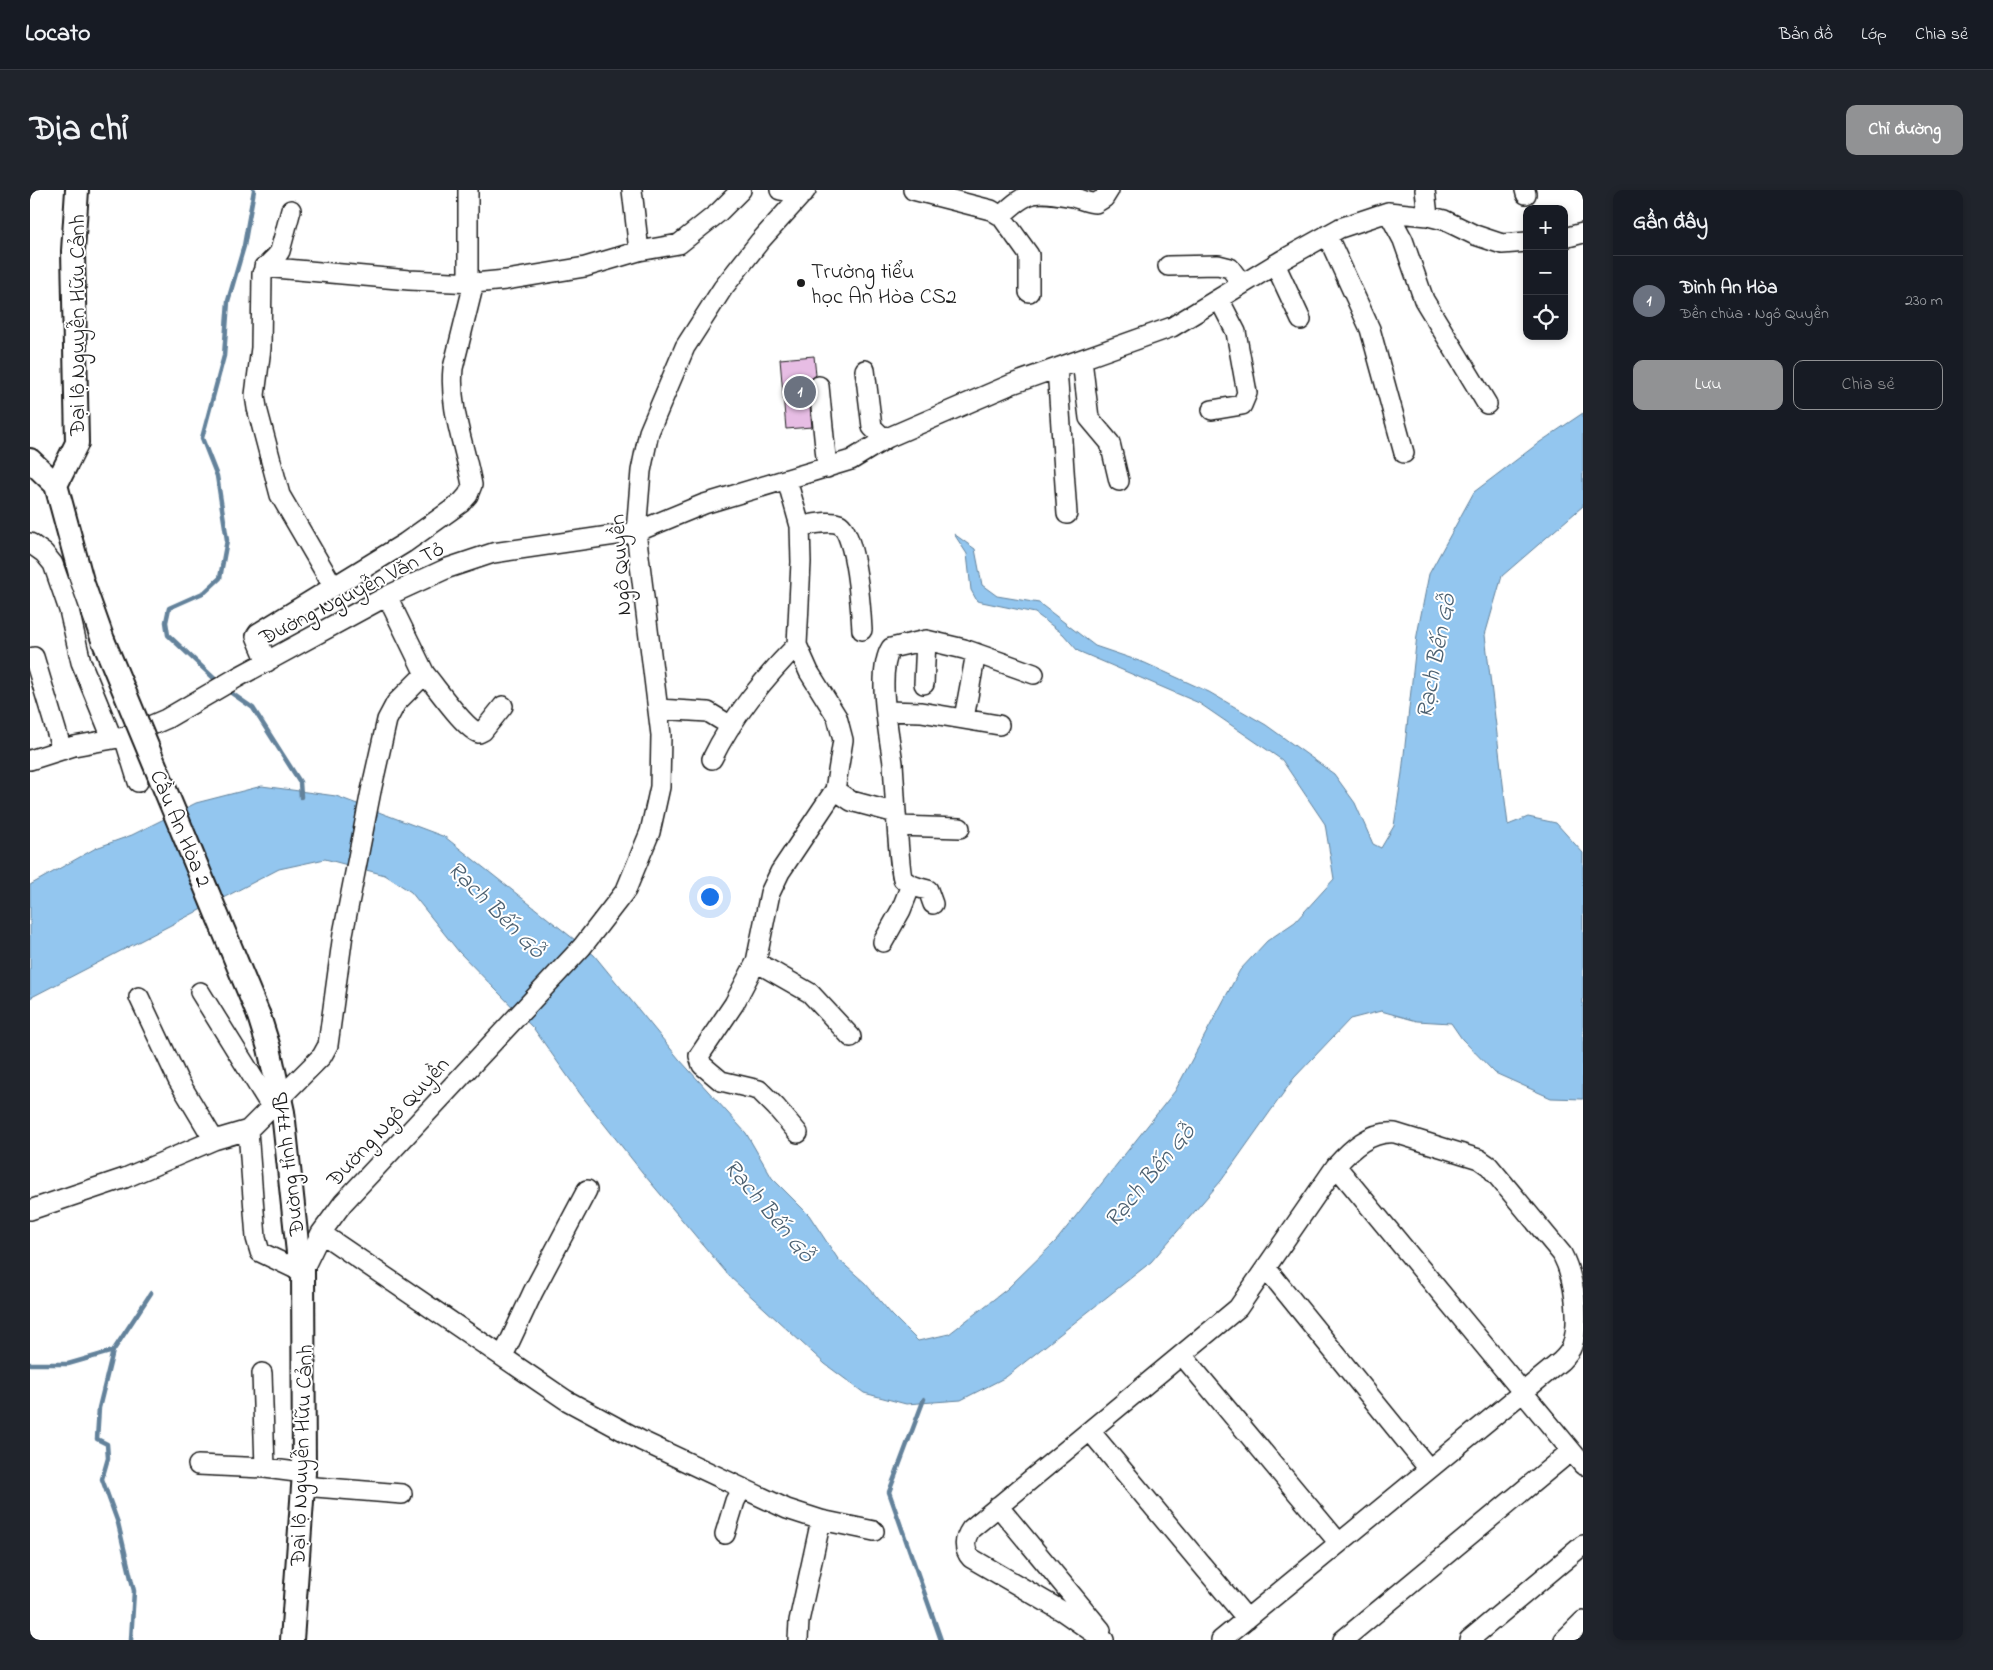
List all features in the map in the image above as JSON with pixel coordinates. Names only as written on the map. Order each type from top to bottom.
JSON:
[{"type":"main road","name":"Đại lộ Nguyễn Hữu Cảnh","points":[[56,485],[77,443],[73,251],[77,190]]},
{"type":"main road","points":[[30,460],[56,485]]},
{"type":"main road","name":"Cầu An Hòa 2","points":[[56,485],[82,581],[104,640],[259,1016]]},
{"type":"main road","name":"Đường tỉnh 771B","points":[[259,1016],[269,1048],[276,1103],[288,1147],[291,1193],[302,1270]]},
{"type":"main road","name":"Đại lộ Nguyễn Hữu Cảnh","points":[[292,1640],[304,1479],[302,1270]]},
{"type":"street","points":[[267,662],[257,642],[256,636],[258,633],[405,544],[461,504],[468,495],[472,485],[453,402],[452,383],[453,368],[471,283],[468,190]]},
{"type":"street","points":[[632,190],[639,251]]},
{"type":"street","points":[[264,267],[409,280],[471,283],[506,280],[585,267],[639,251],[679,244],[718,213],[741,190]]},
{"type":"street","points":[[780,190],[805,192]]},
{"type":"street","points":[[912,190],[991,210],[1001,216],[1029,255],[1029,292]]},
{"type":"street","points":[[1001,216],[1026,193],[1038,190],[1052,191],[1090,203],[1096,203],[1104,198],[1109,190]]},
{"type":"street","points":[[1425,190],[1428,216]]},
{"type":"street","name":"Ngô Quyền","points":[[626,890],[650,832],[660,787],[661,735],[636,532],[640,471],[649,432],[685,347],[723,288],[760,241],[805,192]]},
{"type":"street","points":[[291,210],[280,251],[264,267],[262,274],[261,348],[255,382],[255,395],[280,495],[333,586]]},
{"type":"street","points":[[1388,212],[1428,216],[1444,220],[1475,235],[1502,244],[1523,242]]},
{"type":"street","points":[[1388,212],[1406,248],[1424,300],[1488,404]]},
{"type":"street","name":"Đường Nguyễn Văn Tỏ","points":[[118,738],[166,720],[238,677],[386,596],[432,575],[479,557],[636,532],[704,504],[851,460],[887,438],[1012,384],[1172,327],[1275,264],[1340,228],[1388,212]]},
{"type":"street","points":[[1568,237],[1583,233]]},
{"type":"street","points":[[1327,235],[1370,329],[1404,452]]},
{"type":"street","points":[[1275,264],[1301,320]]},
{"type":"street","points":[[1168,266],[1218,265],[1230,268],[1242,284]]},
{"type":"street","points":[[1212,410],[1242,405],[1247,393],[1236,332],[1219,299]]},
{"type":"street","points":[[1082,360],[1089,418],[1110,443],[1119,481]]},
{"type":"street","points":[[1057,368],[1067,514]]},
{"type":"street","points":[[865,370],[872,427],[879,434],[887,438]]},
{"type":"street","points":[[819,386],[826,468]]},
{"type":"street","points":[[788,480],[800,526],[801,562],[797,645],[809,672],[840,726],[843,740],[835,790],[791,853],[776,879],[770,893],[756,962],[734,1004],[698,1056],[699,1061],[706,1070],[721,1081],[759,1090],[798,1133]]},
{"type":"street","points":[[800,526],[838,523],[844,527],[858,576],[862,630]]},
{"type":"street","points":[[30,543],[44,553],[53,564],[69,610],[81,662],[138,782]]},
{"type":"street","points":[[386,596],[425,674],[474,732],[479,733],[483,731],[504,706]]},
{"type":"street","points":[[924,684],[926,640]]},
{"type":"street","points":[[933,904],[928,890],[911,885],[904,881],[901,875],[884,690],[886,657],[891,648],[926,640],[976,653],[1034,674]]},
{"type":"street","points":[[712,759],[720,743],[770,672],[797,645]]},
{"type":"street","points":[[964,718],[976,653]]},
{"type":"street","points":[[34,657],[62,750]]},
{"type":"street","points":[[30,1210],[125,1178],[214,1140],[248,1130],[322,1056],[328,1045],[343,934],[387,720],[396,703],[425,674]]},
{"type":"street","points":[[658,708],[708,712],[732,726]]},
{"type":"street","points":[[887,711],[921,712],[999,725]]},
{"type":"street","points":[[30,760],[62,750],[118,738]]},
{"type":"street","points":[[835,790],[851,801],[897,820],[960,828]]},
{"type":"street","points":[[883,942],[902,910],[911,885]]},
{"type":"street","name":"Đường Ngô Quyền","points":[[321,1233],[343,1204],[582,947],[626,890]]},
{"type":"street","points":[[756,962],[810,993],[851,1037]]},
{"type":"street","points":[[200,992],[276,1103]]},
{"type":"street","points":[[139,997],[178,1080],[214,1140]]},
{"type":"street","points":[[248,1130],[256,1238],[260,1252],[302,1270]]},
{"type":"street","points":[[1104,1640],[1062,1611],[968,1555],[965,1548],[966,1536],[974,1526],[1238,1308],[1336,1166],[1356,1146],[1382,1133],[1402,1135],[1473,1156],[1489,1166],[1562,1254],[1571,1275],[1573,1290],[1575,1325],[1572,1347],[1561,1361],[1221,1640]]},
{"type":"street","points":[[1336,1166],[1577,1458],[1343,1640]]},
{"type":"street","points":[[503,1356],[533,1292],[587,1190]]},
{"type":"street","points":[[321,1233],[566,1400],[642,1441],[788,1509],[821,1520],[874,1531]]},
{"type":"street","name":"Đường tỉnh 771B","points":[[302,1270],[321,1233]]},
{"type":"street","points":[[1266,1268],[1429,1469]]},
{"type":"street","points":[[1182,1355],[1338,1544]]},
{"type":"street","points":[[262,1373],[265,1468]]},
{"type":"street","points":[[1090,1431],[1247,1619]]},
{"type":"street","points":[[198,1465],[265,1468],[304,1479],[402,1494]]},
{"type":"street","points":[[725,1534],[735,1501],[742,1488]]},
{"type":"street","points":[[998,1506],[1109,1640]]},
{"type":"street","points":[[798,1640],[799,1620],[821,1520]]},
{"type":"street","points":[[1469,1640],[1583,1545]]},
{"type":"street","points":[[1564,1640],[1583,1622]]},
{"type":"water","name":"Rạch Bến Gỗ","points":[[1583,413],[1583,506],[1502,576],[1485,635],[1508,825],[1528,817],[1556,823],[1583,853],[1583,1099],[1551,1098],[1495,1073],[1462,1039],[1451,1023],[1417,1021],[1381,1011],[1350,1019],[1294,1078],[1221,1181],[1151,1262],[1006,1377],[961,1400],[906,1404],[864,1393],[825,1364],[730,1277],[646,1177],[581,1095],[534,1029],[459,952],[411,892],[385,875],[325,859],[279,869],[30,998],[30,885],[96,848],[132,835],[196,803],[262,786],[336,796],[445,837],[594,955],[679,1059],[746,1133],[772,1178],[809,1215],[838,1259],[865,1283],[892,1315],[918,1341],[949,1334],[1007,1289],[1056,1241],[1175,1091],[1240,970],[1267,941],[1295,922],[1334,879],[1325,824],[1282,760],[1199,703],[1078,651],[1063,634],[1035,613],[977,601],[971,590],[967,554],[954,534],[975,549],[982,585],[997,596],[1039,603],[1095,646],[1145,663],[1209,692],[1266,725],[1334,774],[1355,803],[1373,844],[1381,848],[1394,826],[1402,773],[1417,635],[1429,574],[1474,492],[1540,442]]},
{"type":"building","points":[[814,356],[816,375],[809,381],[808,387],[812,427],[786,429],[780,359]]},
{"type":"waterway","points":[[219,683],[168,635],[166,622],[169,608],[205,592],[220,578],[227,540],[217,476],[202,438],[224,356],[228,301],[244,246],[254,190]]},
{"type":"waterway","points":[[227,690],[253,708],[300,782],[301,797]]},
{"type":"waterway","points":[[30,1364],[68,1364],[113,1351],[151,1293]]},
{"type":"waterway","points":[[113,1351],[99,1408],[97,1439],[107,1444],[108,1458],[102,1479],[118,1523],[134,1591],[131,1640]]},
{"type":"waterway","points":[[924,1399],[889,1492],[941,1640]]},
{"type":"place","name":"Trường tiểu học An Hòa CS2","points":[[801,283]]},
{"type":"place","name":"Đình An Hòa","points":[[800,392]]}]
